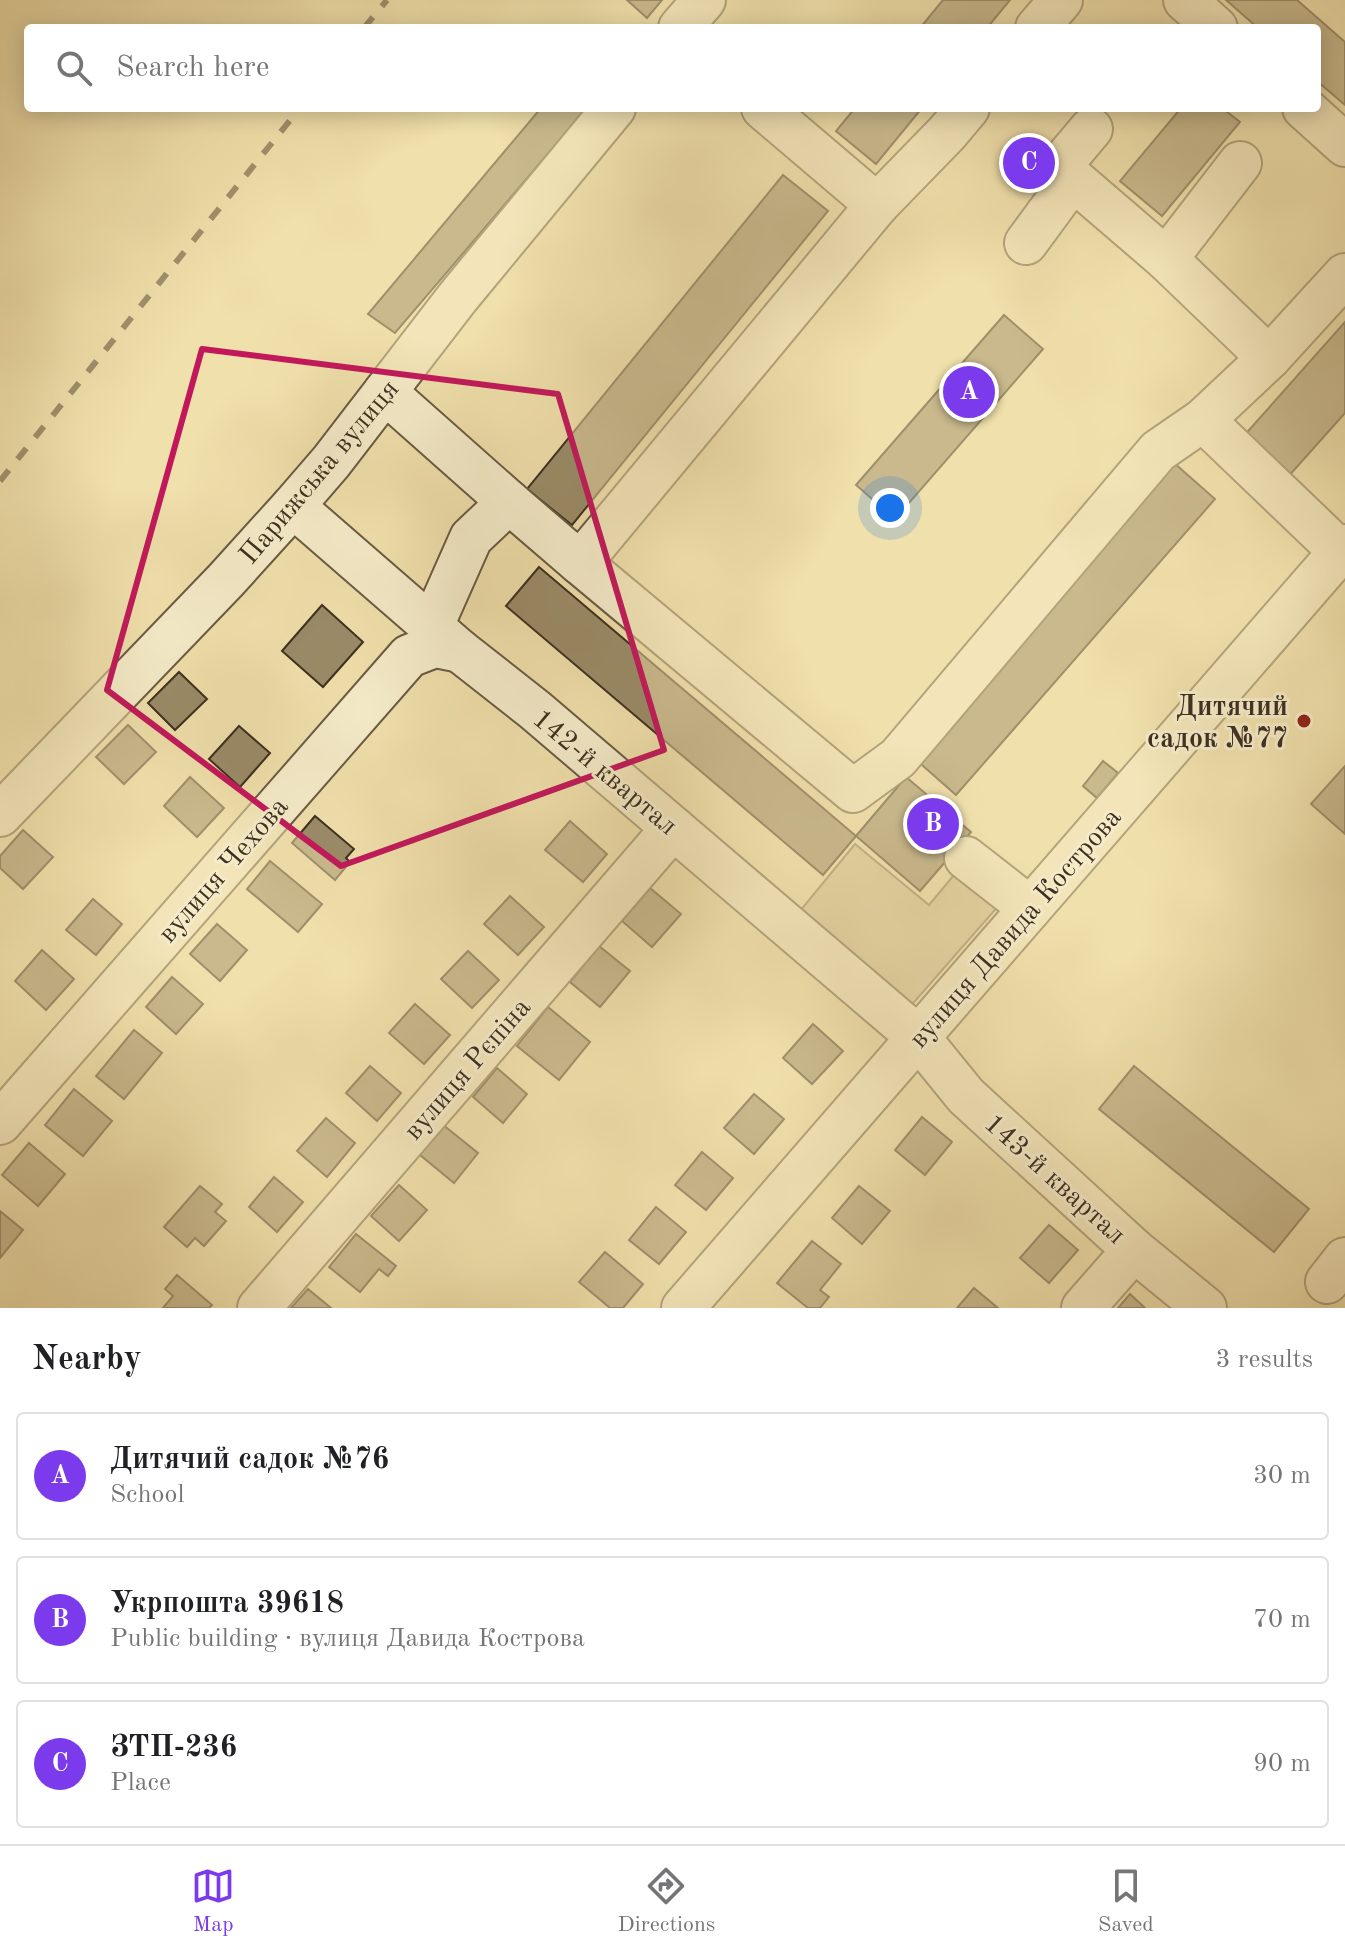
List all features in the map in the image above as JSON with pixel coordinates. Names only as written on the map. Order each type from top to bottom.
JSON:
[{"type":"street","points":[[683,24],[704,0]]},
{"type":"street","points":[[1040,24],[1061,0]]},
{"type":"street","points":[[1185,0],[1212,24]]},
{"type":"street","name":"Парижська вулиця","points":[[0,815],[293,506],[331,462],[458,297],[611,112]]},
{"type":"street","points":[[768,112],[877,205]]},
{"type":"street","points":[[580,563],[877,205],[964,112]]},
{"type":"street","points":[[1308,112],[1345,145]]},
{"type":"street","points":[[1091,129],[1059,167],[1166,259],[1269,358]]},
{"type":"street","points":[[1166,259],[1240,163]]},
{"type":"street","points":[[1026,243],[1073,179]]},
{"type":"street","points":[[385,392],[580,563],[853,791],[898,758],[1158,451],[1203,420],[1269,358],[1345,275]]},
{"type":"street","points":[[1203,420],[1343,551]]},
{"type":"street","points":[[446,639],[471,538],[509,502]]},
{"type":"street","name":"142-й квартал","points":[[293,506],[918,1037]]},
{"type":"street","name":"вулиця Давида Кострова","points":[[683,1308],[1343,551]]},
{"type":"street","name":"вулиця Чехова","points":[[0,1123],[409,656],[446,639]]},
{"type":"street","name":"вулиця Рєпіна","points":[[259,1308],[673,828]]},
{"type":"street","points":[[966,858],[1030,908]]},
{"type":"street","name":"143-й квартал","points":[[918,1037],[966,1096],[1134,1250],[1205,1308]]},
{"type":"street","points":[[1083,1308],[1134,1250]]},
{"type":"highlighted area","points":[[202,349],[558,394],[664,750],[341,866],[107,690]]},
{"type":"shaded area","points":[[855,844],[929,905],[959,869],[1000,904],[901,1017],[791,922]]},
{"type":"building","points":[[627,0],[662,0],[647,18]]},
{"type":"building","points":[[943,0],[1010,0],[990,24],[923,24]]},
{"type":"building","points":[[1226,0],[1297,0],[1345,42],[1345,105],[1321,84],[1321,24],[1253,24]]},
{"type":"building","points":[[538,112],[584,112],[395,333],[368,314]]},
{"type":"building","points":[[852,112],[919,112],[876,164],[836,131]]},
{"type":"building","points":[[1178,112],[1227,112],[1240,122],[1162,216],[1120,181]]},
{"type":"building","points":[[1027,142],[1050,163],[1030,185],[1007,164]]},
{"type":"building","points":[[783,175],[828,211],[572,525],[527,489]]},
{"type":"building","points":[[1004,315],[1043,349],[895,519],[856,485]]},
{"type":"building","points":[[1345,322],[1345,413],[1287,478],[1242,438]]},
{"type":"building","points":[[1173,462],[1215,499],[956,795],[914,758]]},
{"type":"building","points":[[539,567],[856,836],[823,875],[506,606]]},
{"type":"building","points":[[322,605],[363,642],[323,687],[282,651]]},
{"type":"building","points":[[179,672],[207,699],[175,730],[148,703]]},
{"type":"building","points":[[128,725],[156,752],[124,784],[96,757]]},
{"type":"building","points":[[239,726],[270,753],[240,787],[209,759]]},
{"type":"building","points":[[1103,761],[1118,773],[1097,798],[1083,786]]},
{"type":"building","points":[[1345,766],[1345,834],[1311,804]]},
{"type":"building","points":[[190,777],[224,808],[197,837],[164,806]]},
{"type":"building","points":[[906,777],[971,832],[920,891],[856,836]]},
{"type":"building","points":[[315,816],[354,849],[346,858],[350,862],[335,880],[292,843]]},
{"type":"building","points":[[570,821],[607,854],[583,882],[545,850]]},
{"type":"building","points":[[23,830],[53,857],[23,889],[0,868],[0,856]]},
{"type":"building","points":[[270,861],[322,904],[298,932],[247,889]]},
{"type":"building","points":[[650,888],[681,914],[652,947],[622,921]]},
{"type":"building","points":[[510,896],[544,927],[518,955],[484,924]]},
{"type":"building","points":[[93,899],[122,924],[96,955],[66,930]]},
{"type":"building","points":[[217,924],[247,950],[220,981],[190,954]]},
{"type":"building","points":[[599,946],[630,971],[600,1007],[570,982]]},
{"type":"building","points":[[42,950],[74,979],[46,1010],[15,981]]},
{"type":"building","points":[[468,951],[499,980],[472,1008],[441,979]]},
{"type":"building","points":[[172,977],[203,1004],[176,1034],[146,1007]]},
{"type":"building","points":[[415,1004],[450,1035],[424,1064],[389,1033]]},
{"type":"building","points":[[548,1007],[590,1042],[559,1080],[517,1046]]},
{"type":"building","points":[[813,1024],[843,1051],[812,1084],[783,1058]]},
{"type":"building","points":[[134,1030],[162,1053],[124,1099],[96,1076]]},
{"type":"building","points":[[370,1066],[401,1093],[377,1121],[346,1093]]},
{"type":"building","points":[[1134,1066],[1309,1209],[1274,1252],[1099,1109]]},
{"type":"building","points":[[497,1068],[527,1094],[503,1123],[473,1097]]},
{"type":"building","points":[[74,1089],[112,1121],[83,1156],[45,1125]]},
{"type":"building","points":[[754,1094],[784,1119],[754,1154],[724,1128]]},
{"type":"building","points":[[432,1116],[478,1153],[454,1183],[408,1145]]},
{"type":"building","points":[[922,1117],[952,1142],[925,1175],[895,1150]]},
{"type":"building","points":[[326,1118],[355,1143],[327,1177],[297,1151]]},
{"type":"building","points":[[29,1143],[65,1174],[38,1206],[2,1175]]},
{"type":"building","points":[[702,1152],[733,1178],[706,1210],[675,1185]]},
{"type":"building","points":[[274,1177],[303,1202],[277,1232],[249,1207]]},
{"type":"building","points":[[399,1185],[427,1210],[399,1241],[371,1216]]},
{"type":"building","points":[[200,1186],[222,1204],[215,1212],[226,1221],[204,1246],[195,1238],[187,1247],[164,1227]]},
{"type":"building","points":[[859,1186],[890,1211],[862,1244],[832,1218]]},
{"type":"building","points":[[656,1207],[686,1232],[659,1264],[629,1240]]},
{"type":"building","points":[[0,1211],[23,1230],[0,1258]]},
{"type":"building","points":[[1049,1225],[1078,1250],[1049,1283],[1020,1258]]},
{"type":"building","points":[[356,1234],[396,1266],[388,1276],[379,1269],[360,1292],[329,1267]]},
{"type":"building","points":[[812,1241],[841,1264],[820,1290],[829,1297],[820,1308],[808,1308],[777,1283]]},
{"type":"building","points":[[605,1252],[643,1284],[623,1308],[610,1308],[579,1282]]},
{"type":"building","points":[[177,1275],[212,1305],[209,1308],[163,1308],[173,1296],[165,1289]]},
{"type":"building","points":[[974,1288],[998,1308],[957,1308]]},
{"type":"building","points":[[308,1289],[331,1308],[291,1308]]},
{"type":"building","points":[[1130,1294],[1145,1308],[1118,1308]]},
{"type":"railway","points":[[367,24],[387,0]]},
{"type":"railway","points":[[0,481],[297,112]]},
{"type":"place","name":"ЗТП-236","points":[[1029,163]]},
{"type":"place","name":"Дитячий садок №76","points":[[969,392]]},
{"type":"place","name":"Дитячий садок №77","points":[[1304,721]]},
{"type":"place","name":"Укрпошта 39618","points":[[933,824]]}]
